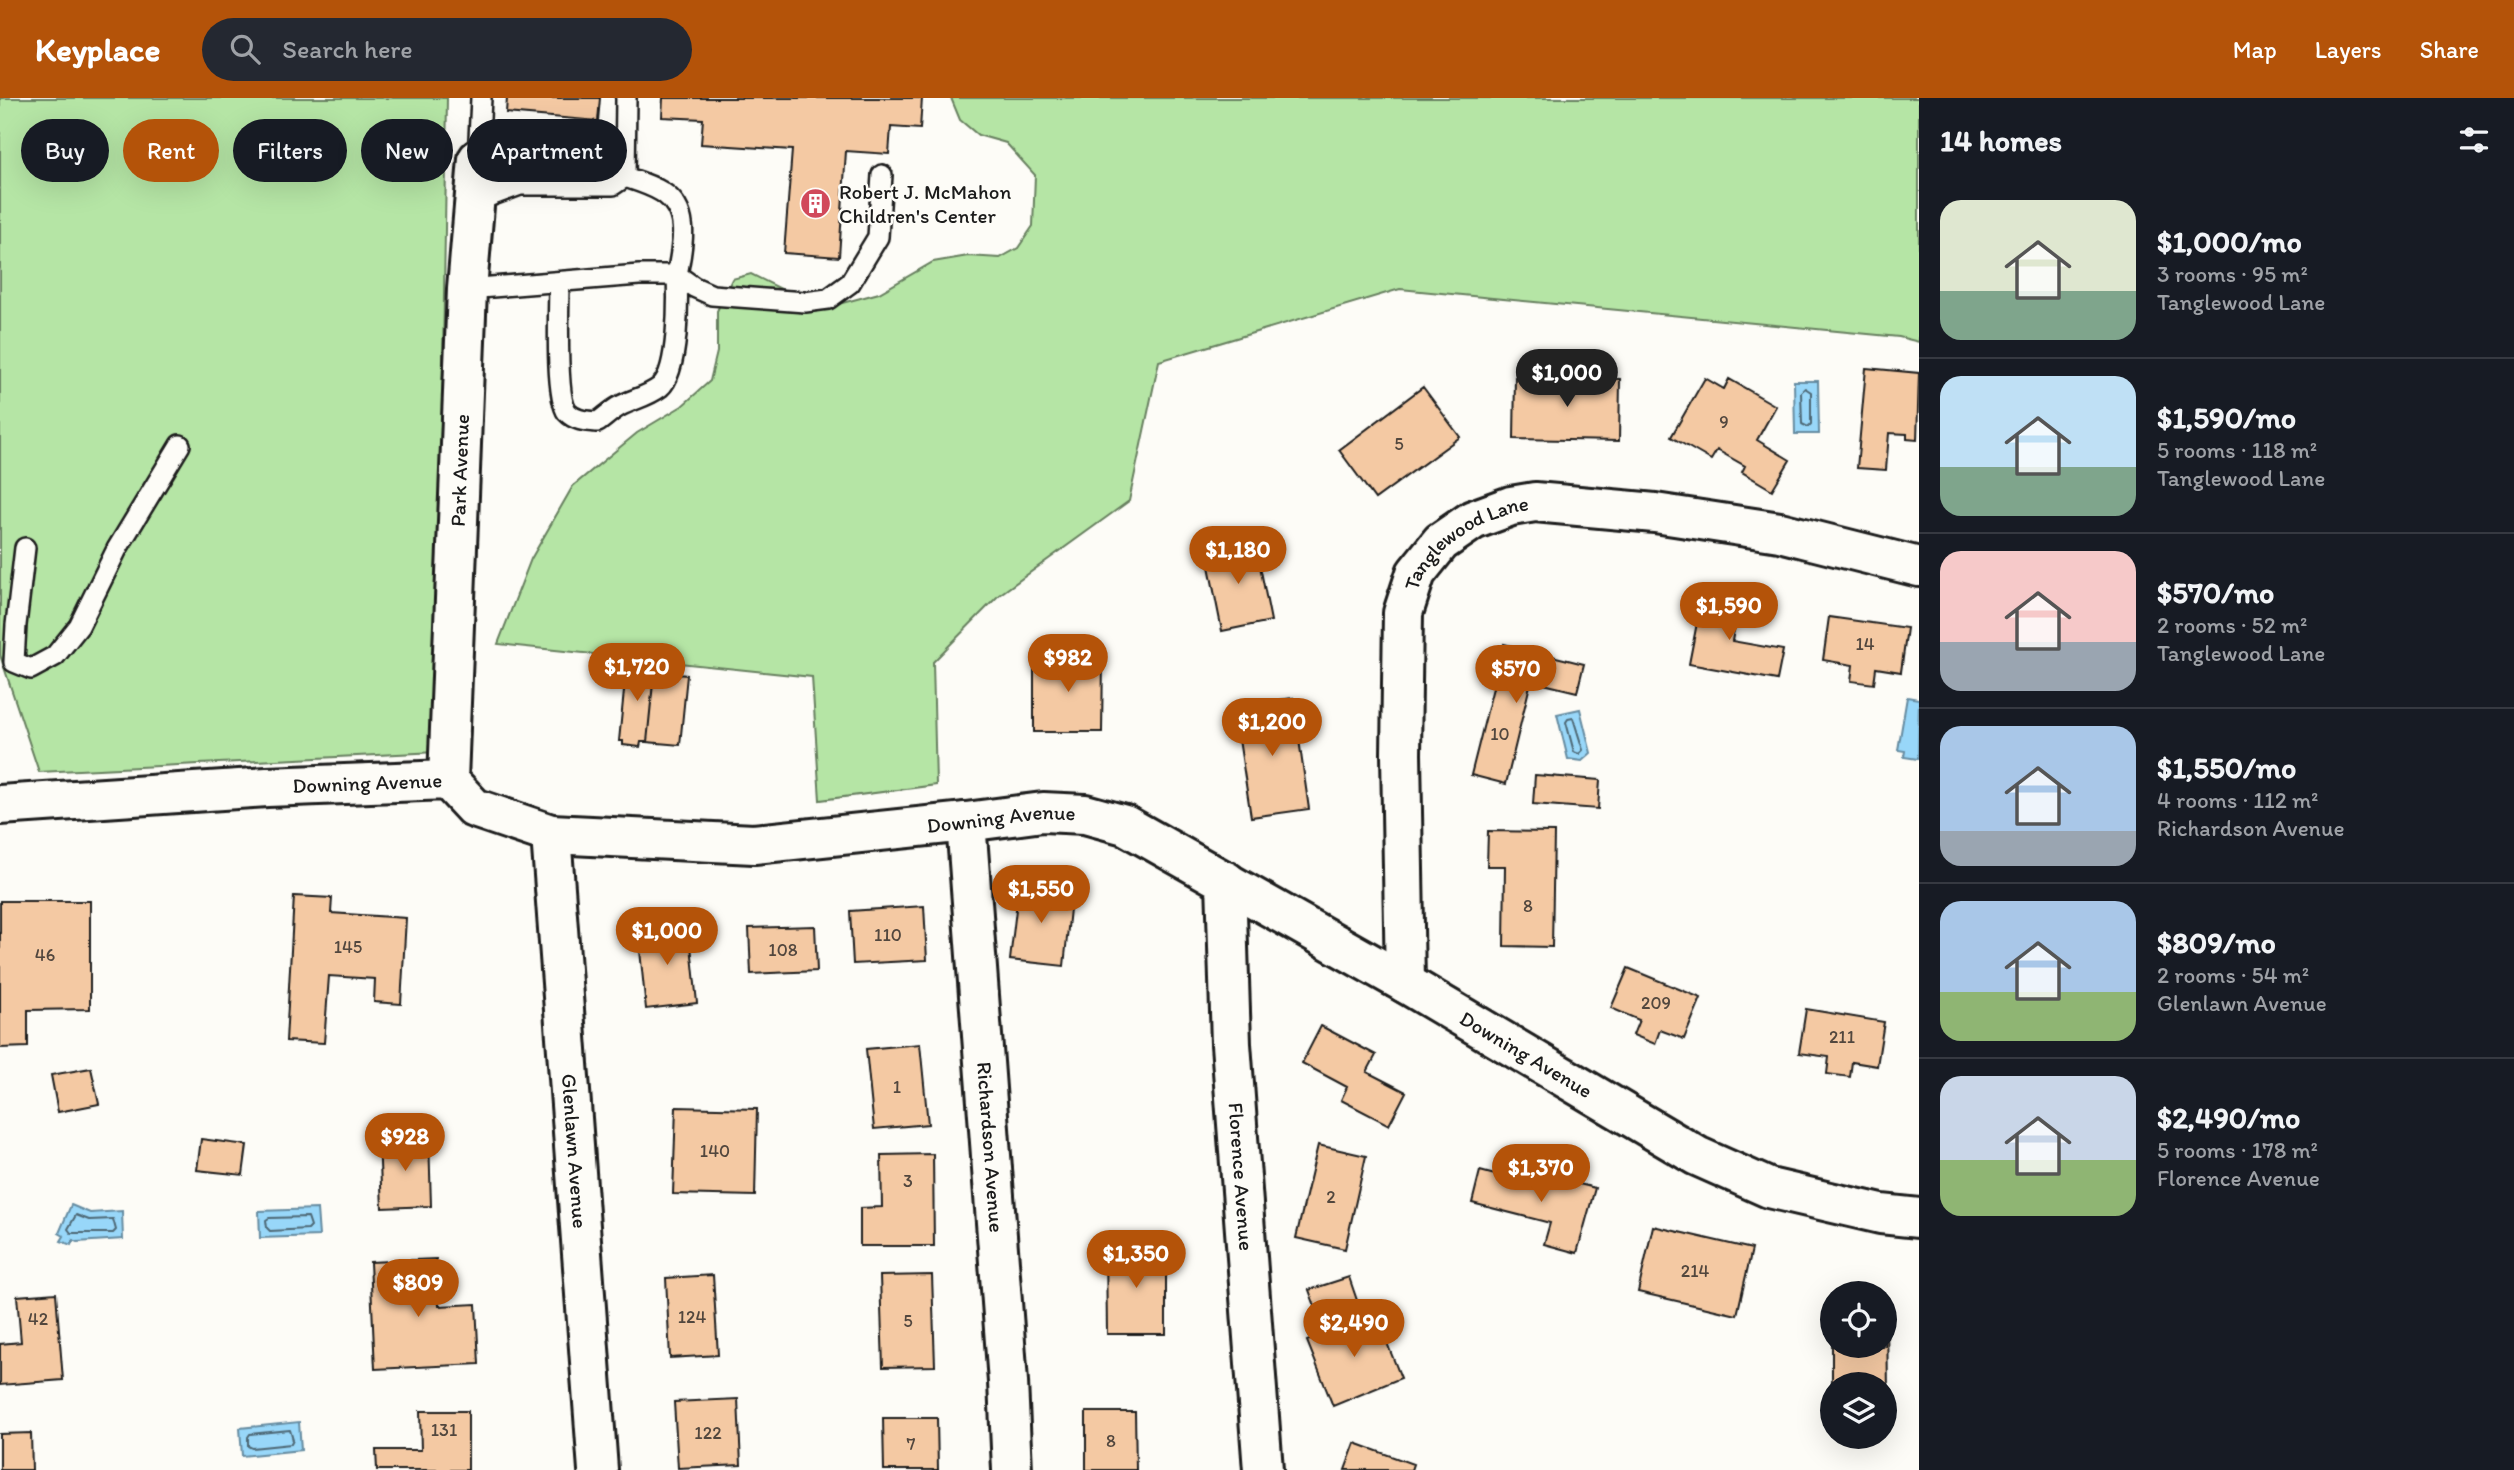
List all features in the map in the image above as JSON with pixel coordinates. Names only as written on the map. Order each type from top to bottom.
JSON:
[{"type":"street","name":"Park Avenue","points":[[448,780],[467,289],[476,182]]},
{"type":"street","name":"Tanglewood Lane","points":[[1405,983],[1401,754],[1403,613],[1416,573],[1441,542],[1473,520],[1511,506],[1535,502],[1655,513],[1780,532],[1919,567]]},
{"type":"street","name":"Downing Avenue","points":[[0,805],[267,787],[448,780],[474,808],[551,834],[754,844],[1042,812],[1085,814],[1125,825],[1226,881],[1405,983],[1697,1156],[1769,1188],[1881,1214],[1919,1218]]},
{"type":"street","name":"Richardson Avenue","points":[[966,822],[1008,1382],[1012,1470]]},
{"type":"street","name":"Glenlawn Avenue","points":[[551,834],[598,1470]]},
{"type":"street","name":"Florence Avenue","points":[[1226,881],[1231,1044],[1263,1470]]},
{"type":"lane","points":[[480,119],[481,98]]},
{"type":"lane","points":[[626,98],[626,119]]},
{"type":"lane","points":[[467,289],[639,275],[677,275],[712,295],[805,302],[828,299],[850,283],[878,237],[882,175]]},
{"type":"lane","points":[[559,282],[560,390],[566,411],[577,419],[598,422],[620,406],[645,397],[663,385],[672,360],[677,328],[677,275],[684,239],[683,225],[676,207],[663,192],[627,178]]},
{"type":"lane","points":[[474,201],[520,185],[612,186],[618,182]]},
{"type":"lane","points":[[25,548],[14,662],[31,669],[55,656],[79,626],[117,550],[180,445]]},
{"type":"green space","points":[[0,98],[447,98],[447,119],[361,119],[361,182],[446,182],[437,752],[39,772],[0,655]]},
{"type":"green space","points":[[951,98],[1919,98],[1919,342],[1899,337],[1400,289],[1159,361],[1129,501],[999,595],[933,662],[936,785],[820,800],[812,677],[498,644],[531,559],[573,486],[637,433],[682,406],[710,381],[717,352],[717,311],[732,279],[751,274],[787,292],[835,305],[879,293],[933,262],[968,256],[1000,258],[1018,248],[1033,226],[1035,175],[1006,143],[978,135],[960,120]]},
{"type":"water","points":[[1794,381],[1818,381],[1819,434],[1795,434]]},
{"type":"water","points":[[1907,697],[1919,699],[1918,759],[1904,757],[1905,751],[1898,750]]},
{"type":"water","points":[[1580,709],[1591,753],[1582,761],[1568,759],[1557,714]]},
{"type":"water","points":[[71,1205],[90,1213],[122,1211],[123,1239],[73,1240],[71,1245],[61,1241],[64,1236],[59,1233]]},
{"type":"water","points":[[317,1209],[319,1236],[260,1238],[259,1211]]},
{"type":"water","points":[[299,1422],[301,1450],[242,1456],[240,1428]]},
{"type":"building","points":[[507,98],[600,98],[598,119],[506,113]]},
{"type":"building","name":"Robert J. McMahon Children's Center","points":[[663,98],[922,98],[920,129],[891,127],[889,154],[846,151],[839,257],[784,253],[792,150],[701,144],[703,119],[662,117]]},
{"type":"building","points":[[1866,368],[1919,373],[1917,440],[1907,439],[1907,434],[1889,433],[1886,470],[1857,468]]},
{"type":"building","points":[[1515,377],[1620,379],[1619,441],[1514,439]]},
{"type":"building","points":[[1705,378],[1724,389],[1729,379],[1776,406],[1757,440],[1790,460],[1772,490],[1742,472],[1745,466],[1717,450],[1711,460],[1671,437]]},
{"type":"building","points":[[1423,387],[1460,437],[1375,499],[1339,450]]},
{"type":"building","points":[[1255,541],[1271,621],[1222,631],[1206,551]]},
{"type":"building","points":[[1703,592],[1740,598],[1732,641],[1783,650],[1777,680],[1689,664]]},
{"type":"building","points":[[1829,617],[1907,628],[1901,672],[1876,668],[1874,684],[1851,681],[1853,665],[1823,660]]},
{"type":"building","points":[[1504,644],[1584,664],[1577,692],[1531,681],[1506,784],[1471,775]]},
{"type":"building","points":[[1034,656],[1103,657],[1102,732],[1034,732]]},
{"type":"building","points":[[627,661],[655,664],[647,742],[641,742],[640,747],[623,745],[623,741],[619,741]]},
{"type":"building","points":[[654,672],[687,675],[680,745],[647,742]]},
{"type":"building","points":[[1293,698],[1309,809],[1251,817],[1234,707]]},
{"type":"building","points":[[1535,775],[1600,780],[1598,809],[1533,804]]},
{"type":"building","points":[[1488,831],[1554,832],[1552,947],[1504,946],[1505,866],[1487,866]]},
{"type":"building","points":[[1019,884],[1072,890],[1064,966],[1010,960]]},
{"type":"building","points":[[294,896],[332,898],[331,913],[406,918],[401,1004],[374,1002],[375,979],[329,976],[324,1043],[286,1041]]},
{"type":"building","points":[[0,901],[90,901],[90,1009],[28,1010],[28,1047],[0,1048]]},
{"type":"building","points":[[924,906],[927,960],[853,964],[850,911]]},
{"type":"building","points":[[689,926],[697,1003],[646,1009],[638,931]]},
{"type":"building","points":[[815,926],[817,971],[751,974],[749,928]]},
{"type":"building","points":[[1628,968],[1701,998],[1684,1039],[1660,1030],[1655,1044],[1633,1035],[1639,1020],[1611,1008]]},
{"type":"building","points":[[1806,1009],[1884,1022],[1877,1066],[1852,1062],[1850,1077],[1827,1074],[1829,1057],[1799,1053]]},
{"type":"building","points":[[1321,1026],[1376,1055],[1367,1072],[1406,1092],[1389,1125],[1341,1100],[1347,1087],[1302,1063]]},
{"type":"building","points":[[920,1044],[928,1124],[874,1129],[866,1049]]},
{"type":"building","points":[[91,1068],[99,1104],[58,1112],[51,1075]]},
{"type":"building","points":[[676,1107],[757,1109],[755,1196],[673,1194]]},
{"type":"building","points":[[429,1138],[431,1206],[382,1208],[379,1140]]},
{"type":"building","points":[[201,1139],[247,1145],[243,1175],[197,1170]]},
{"type":"building","points":[[1318,1145],[1366,1156],[1345,1249],[1296,1238]]},
{"type":"building","points":[[933,1154],[934,1246],[860,1246],[860,1208],[882,1207],[881,1155]]},
{"type":"building","points":[[1480,1171],[1529,1184],[1532,1172],[1595,1188],[1577,1253],[1544,1244],[1550,1223],[1472,1203]]},
{"type":"building","points":[[1653,1226],[1752,1249],[1737,1315],[1638,1292]]},
{"type":"building","points":[[1166,1245],[1166,1334],[1107,1334],[1106,1246]]},
{"type":"building","points":[[436,1259],[439,1306],[476,1304],[479,1364],[375,1369],[370,1262]]},
{"type":"building","points":[[713,1275],[718,1355],[670,1358],[666,1278]]},
{"type":"building","points":[[932,1275],[935,1366],[883,1367],[880,1276]]},
{"type":"building","points":[[1349,1277],[1361,1312],[1322,1325],[1309,1290]]},
{"type":"building","points":[[56,1293],[63,1380],[0,1385],[0,1344],[21,1342],[17,1296]]},
{"type":"building","points":[[1375,1313],[1401,1378],[1333,1406],[1307,1341]]},
{"type":"building","points":[[1832,1358],[1888,1358],[1888,1372],[1832,1372]]},
{"type":"building","points":[[738,1399],[741,1465],[678,1468],[674,1402]]},
{"type":"building","points":[[420,1411],[468,1411],[468,1470],[377,1470],[376,1450],[421,1450]]},
{"type":"building","points":[[1086,1412],[1135,1412],[1136,1470],[1086,1470]]},
{"type":"building","points":[[883,1418],[937,1418],[938,1470],[884,1470]]},
{"type":"building","points":[[31,1433],[32,1470],[0,1470],[0,1434]]},
{"type":"building","points":[[1355,1443],[1413,1464],[1411,1470],[1345,1470]]},
{"type":"place","name":"Robert J. McMahon Children's Center","points":[[816,204]]}]
